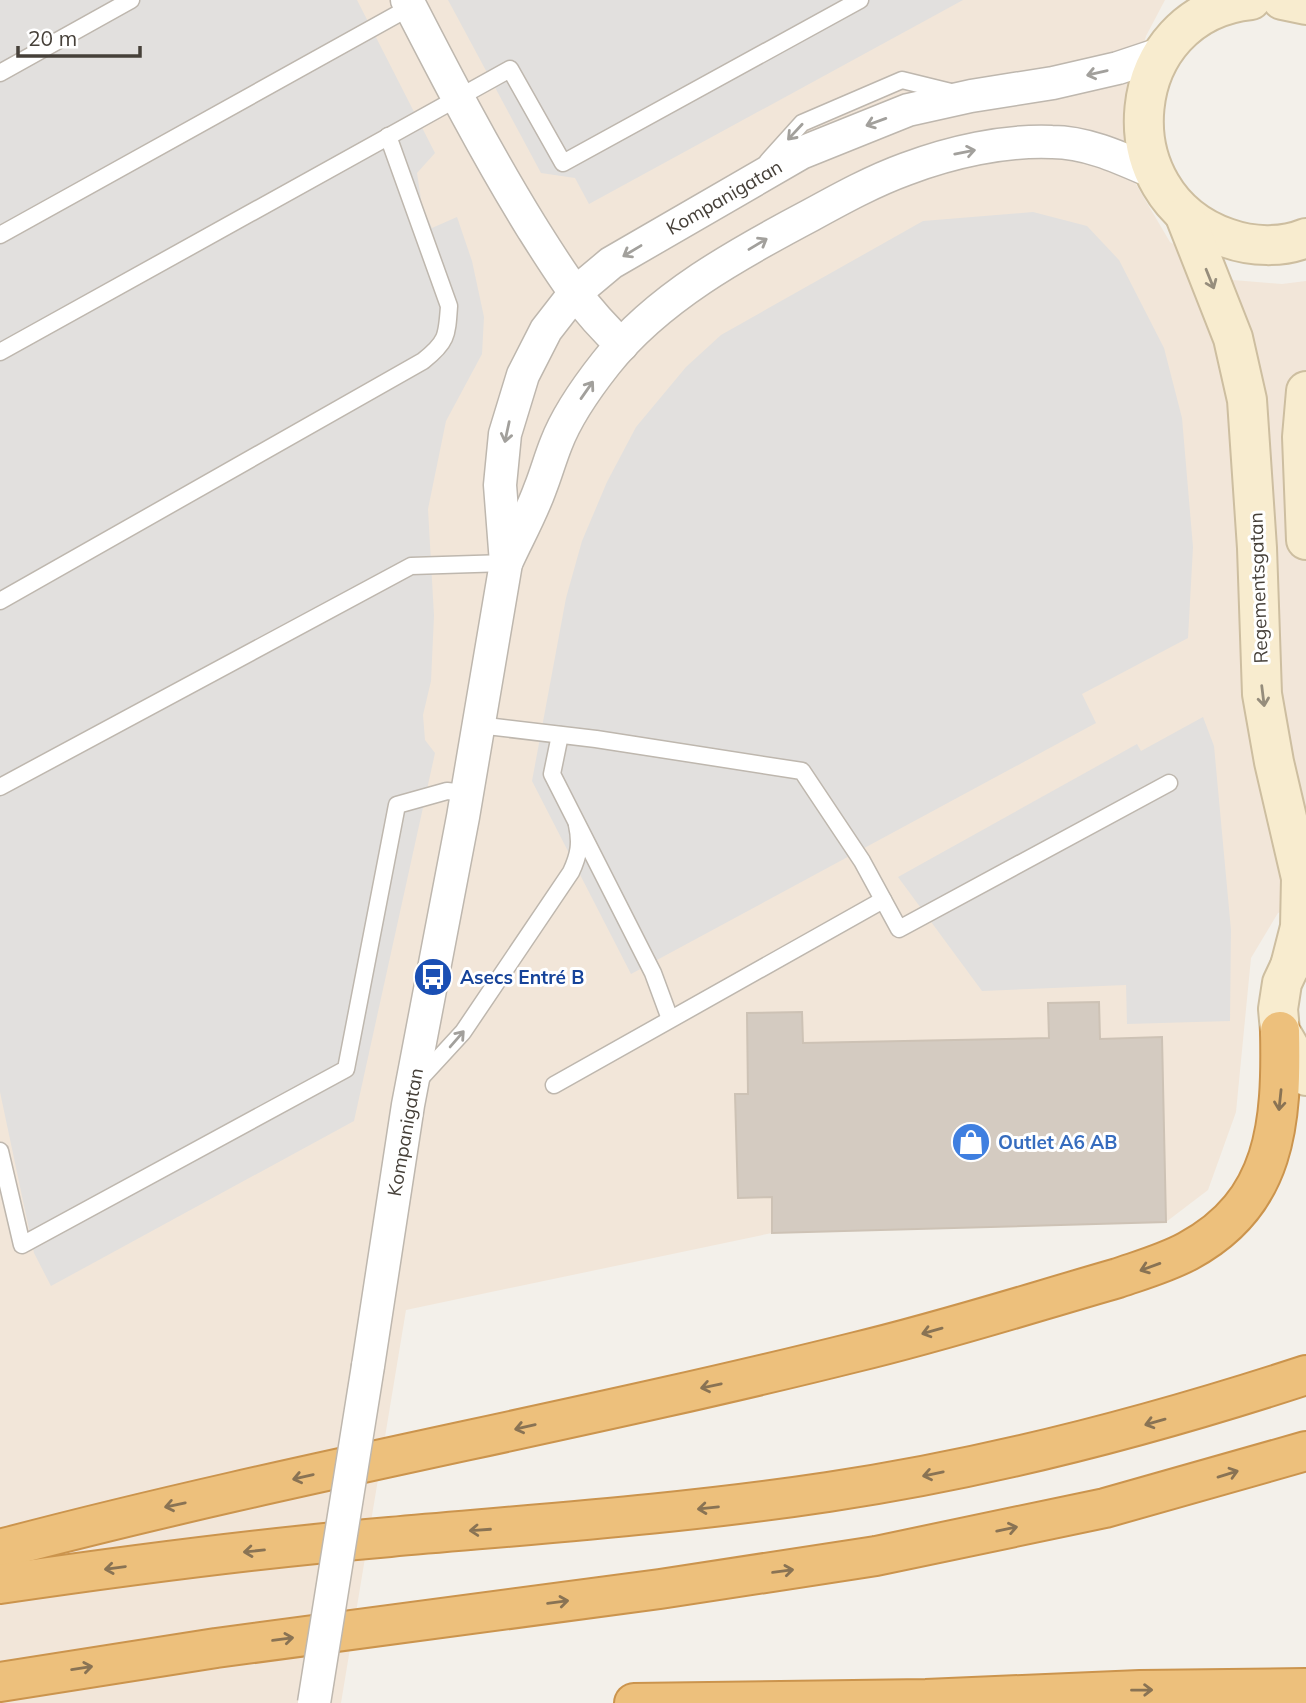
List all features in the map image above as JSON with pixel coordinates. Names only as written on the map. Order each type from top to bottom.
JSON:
[{"type":"highway","points":[[0,1549],[134,1514],[860,1352],[1155,1265],[1214,1235],[1236,1215],[1255,1191],[1268,1161],[1277,1127],[1281,1088],[1280,1031]]},
{"type":"highway","points":[[0,1584],[182,1558],[389,1537],[548,1525],[829,1492],[924,1476],[1137,1427],[1306,1375]]},
{"type":"highway","points":[[0,1682],[216,1648],[673,1587],[876,1556],[1105,1508],[1306,1451]]},
{"type":"highway","points":[[634,1703],[926,1699],[1140,1690],[1306,1688]]},
{"type":"street","points":[[1251,0],[1239,1],[1210,12],[1181,27],[1146,91],[1142,132],[1153,172],[1166,195],[1185,215],[1210,232],[1238,242],[1268,246],[1306,238]]},
{"type":"street","points":[[1282,0],[1306,5]]},
{"type":"street","points":[[413,2],[458,97],[504,182],[574,294],[600,325],[622,345]]},
{"type":"street","name":"Kompanigatan","points":[[314,1703],[411,1089],[506,563],[500,485],[505,434],[523,375],[546,330],[574,294],[611,263],[801,153],[908,110],[1118,68],[1181,27]]},
{"type":"street","name":"Kompanigatan","points":[[506,563],[540,491],[556,442],[581,398],[622,345],[663,307],[703,277],[774,234],[855,191],[907,168],[979,149],[1053,141],[1107,152],[1153,172]]},
{"type":"street","name":"Regementsgatan","points":[[1185,215],[1233,338],[1247,400],[1257,548],[1262,694],[1274,762],[1301,878],[1298,959],[1282,983],[1278,1009],[1280,1031]]},
{"type":"street","points":[[1306,391],[1302,437],[1306,540]]},
{"type":"street","points":[[1280,1031],[1306,1076]]},
{"type":"lane","points":[[0,73],[131,0]]},
{"type":"lane","points":[[0,352],[510,69],[563,163],[860,0]]},
{"type":"lane","points":[[0,235],[413,2]]},
{"type":"lane","points":[[0,601],[423,361],[441,346],[448,326],[449,306],[388,135]]},
{"type":"lane","points":[[0,787],[411,566],[506,563]]},
{"type":"lane","points":[[478,725],[802,771],[843,830],[899,929],[1169,783]]},
{"type":"lane","points":[[560,735],[552,774],[653,973],[670,1019]]},
{"type":"lane","points":[[0,1151],[22,1245],[346,1069],[397,805],[447,791],[466,793]]},
{"type":"lane","points":[[411,1089],[463,1032],[571,873],[581,842],[577,825]]},
{"type":"lane","points":[[554,1085],[883,900]]},
{"type":"shaded area","points":[[0,0],[1165,0],[1146,36],[1125,113],[1134,181],[1170,242],[1233,280],[1282,284],[1306,281],[1306,902],[1278,913],[1251,958],[1236,1112],[1208,1190],[1166,1222],[772,1233],[406,1310],[341,1703],[0,1703]]},
{"type":"shaded area","points":[[0,0],[357,0],[435,153],[417,173],[422,206],[432,228],[457,217],[472,261],[484,317],[482,354],[446,421],[428,509],[434,616],[431,681],[423,715],[425,740],[435,753],[354,1121],[51,1286],[34,1253],[0,1092]]},
{"type":"shaded area","points":[[448,0],[963,0],[589,204],[575,178],[541,173]]},
{"type":"shaded area","points":[[1033,212],[1087,226],[1119,260],[1164,348],[1182,418],[1193,547],[1188,638],[1082,694],[1096,723],[631,974],[532,781],[566,598],[582,541],[607,482],[636,427],[686,367],[721,335],[923,221]]},
{"type":"shaded area","points":[[1203,717],[1214,746],[1231,930],[1230,1021],[1127,1024],[1126,985],[982,991],[898,877],[1137,744],[1141,751]]},
{"type":"building","points":[[1099,1002],[1100,1039],[1162,1037],[1166,1222],[772,1233],[772,1197],[738,1198],[735,1094],[748,1094],[747,1013],[802,1012],[803,1043],[1049,1038],[1048,1003]]},
{"type":"place","name":"Asecs Entré B","points":[[433,977]]},
{"type":"place","name":"Outlet A6 AB","points":[[971,1142]]}]
